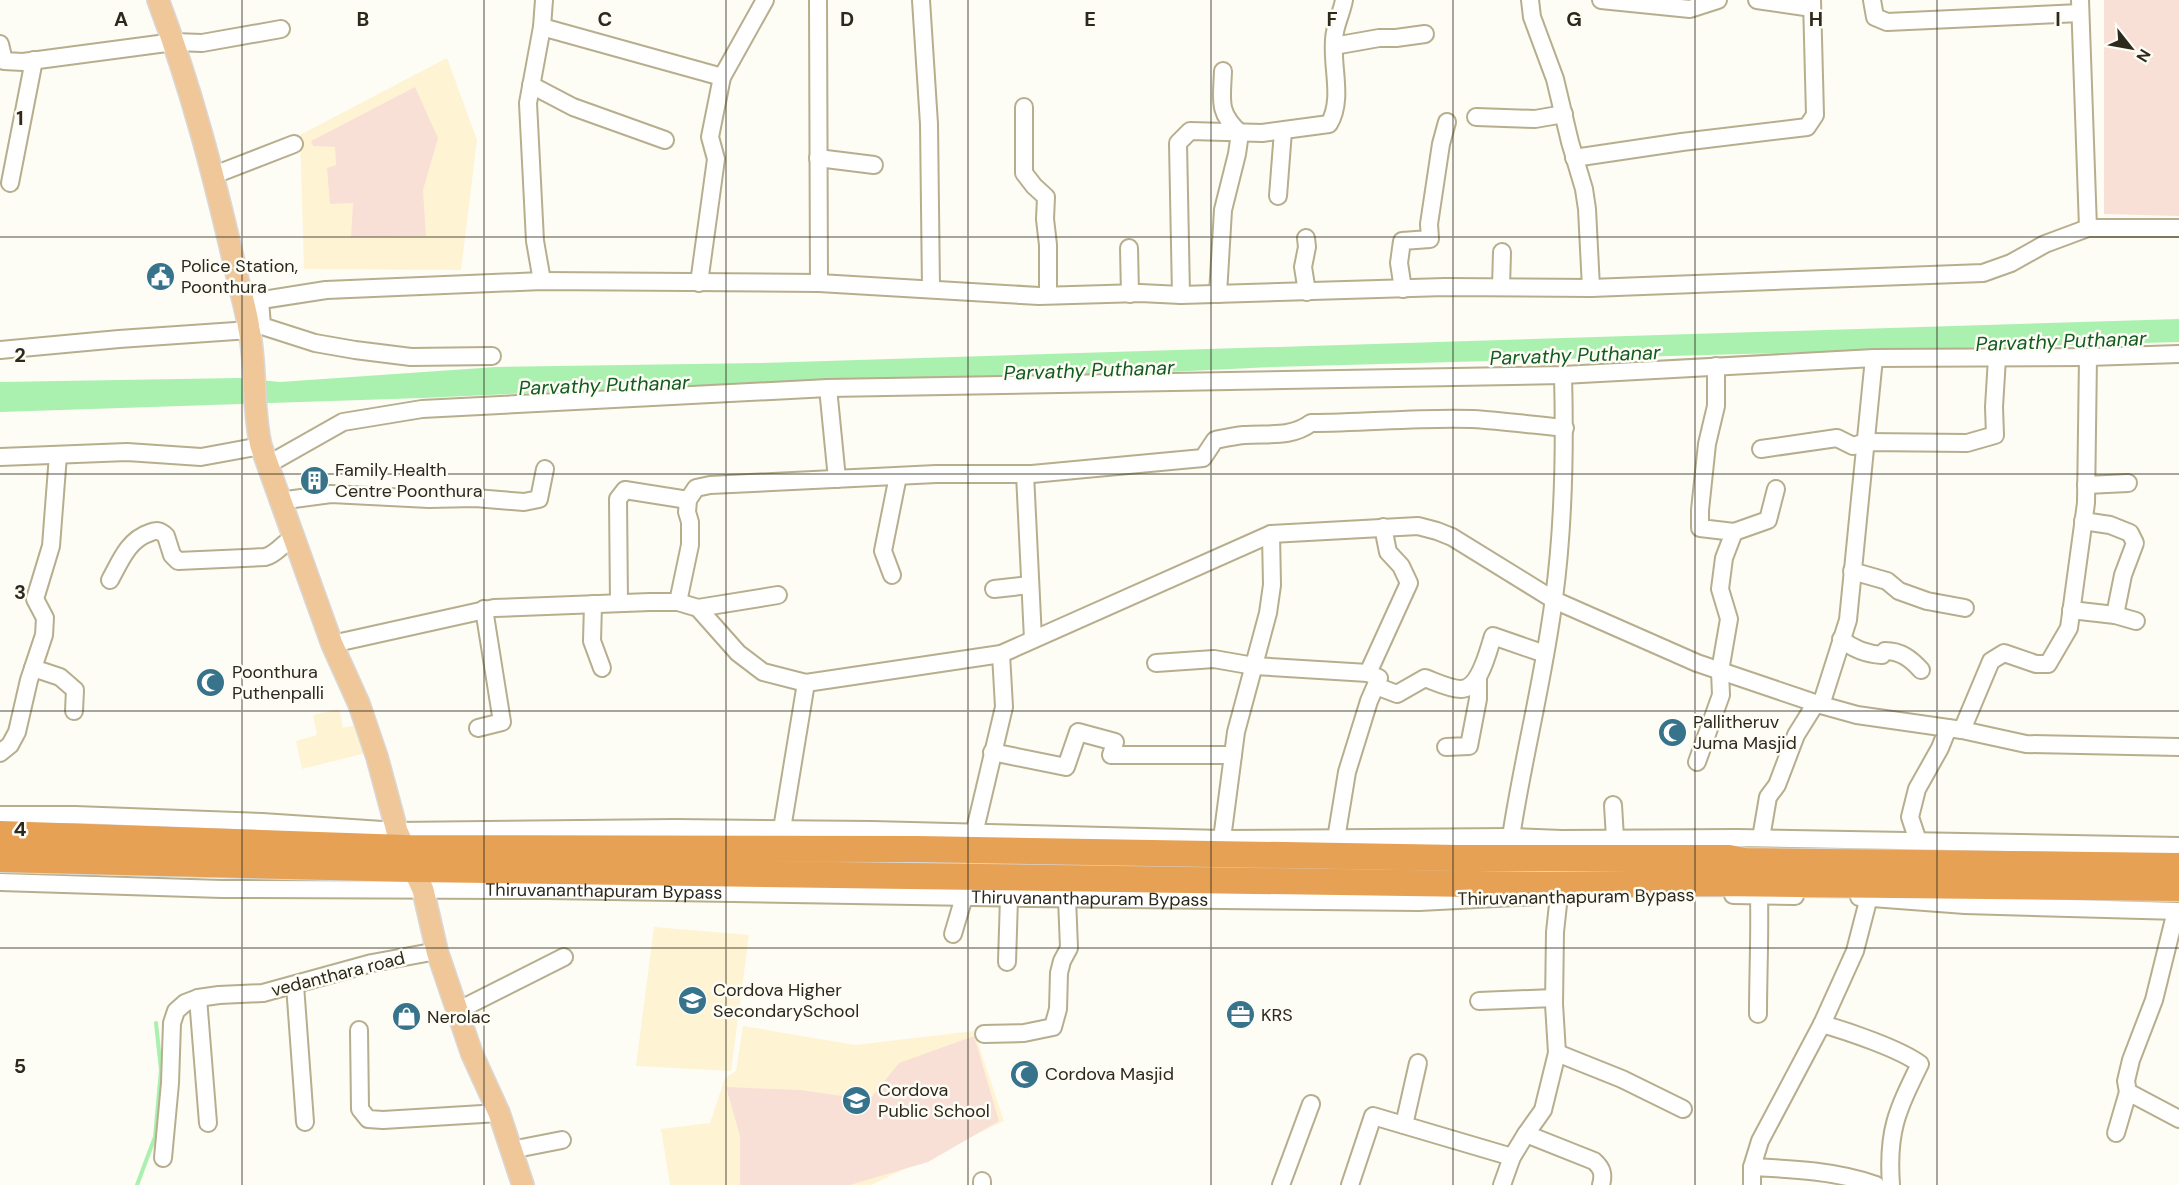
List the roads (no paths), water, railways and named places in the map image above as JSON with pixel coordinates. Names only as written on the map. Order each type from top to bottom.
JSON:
[{"type":"highway","name":"Thiruvananthapuram Bypass","points":[[0,834],[410,859],[1546,885],[1713,883],[2178,903]]},
{"type":"highway","name":"Thiruvananthapuram Bypass","points":[[0,859],[410,859],[917,849],[1459,858],[1729,858],[1745,861],[1870,863],[2179,849]]},
{"type":"main road","points":[[158,0],[174,42],[251,301],[250,330],[261,447],[332,644],[359,704],[457,1011],[472,1054],[499,1113],[523,1185]]},
{"type":"street","points":[[542,281],[535,241],[530,179],[528,103],[542,27],[544,0]]},
{"type":"street","points":[[699,283],[716,159],[710,137],[722,77],[765,0]]},
{"type":"street","points":[[818,0],[819,284]]},
{"type":"street","points":[[921,0],[929,124],[931,289]]},
{"type":"street","points":[[1181,295],[1178,142],[1191,131],[1240,133],[1283,131],[1322,127],[1329,124],[1334,116],[1336,97],[1333,64],[1335,32],[1344,0]]},
{"type":"street","points":[[1530,0],[1532,17],[1556,79],[1574,158],[1584,189],[1591,288]]},
{"type":"street","points":[[1601,0],[1690,9],[1719,0]]},
{"type":"street","points":[[1574,158],[1702,139],[1807,127],[1815,115],[1812,4],[1757,0]]},
{"type":"street","points":[[1872,0],[1875,17],[1887,22],[2080,6],[2088,228]]},
{"type":"street","points":[[542,27],[722,77]]},
{"type":"street","points":[[0,44],[4,61],[34,60],[174,42],[202,43],[281,29]]},
{"type":"street","points":[[1334,46],[1379,38],[1425,34]]},
{"type":"street","points":[[10,183],[34,60]]},
{"type":"street","points":[[1222,71],[1222,111],[1230,124],[1240,133]]},
{"type":"street","points":[[531,85],[573,107],[665,140]]},
{"type":"street","points":[[1024,107],[1024,173],[1046,197],[1048,295]]},
{"type":"street","points":[[1476,117],[1535,119],[1564,114]]},
{"type":"street","points":[[1403,289],[1399,263],[1402,241],[1430,239],[1429,224],[1441,144],[1447,122]]},
{"type":"street","points":[[1278,196],[1283,131]]},
{"type":"street","points":[[1218,294],[1223,210],[1240,133]]},
{"type":"street","points":[[214,175],[294,144]]},
{"type":"street","points":[[818,158],[874,165]]},
{"type":"street","points":[[492,356],[411,357],[315,343],[262,326],[251,301],[326,290],[542,281],[819,284],[1048,295],[1181,295],[1501,287],[1591,288],[1983,273],[2011,263],[2045,244],[2088,228],[2179,228]]},
{"type":"street","points":[[1305,238],[1308,247],[1303,267],[1306,292]]},
{"type":"street","points":[[1129,248],[1130,294]]},
{"type":"street","points":[[1501,287],[1502,252]]},
{"type":"street","points":[[0,350],[250,330]]},
{"type":"street","points":[[0,457],[127,452],[201,457],[261,447],[343,422],[422,409],[828,388],[1563,375],[1874,358],[2088,357],[2179,354]]},
{"type":"street","points":[[1918,841],[1910,817],[1917,789],[1940,748],[1955,729],[1991,661],[2004,653],[2036,664],[2048,664],[2069,628],[2086,485],[2088,357]]},
{"type":"street","points":[[1761,838],[1768,797],[1777,784],[1796,735],[1818,704],[1848,620],[1874,358]]},
{"type":"street","points":[[1761,449],[1837,438],[1853,446],[1866,442],[1967,443],[1995,435],[1997,358]]},
{"type":"street","points":[[1716,366],[1716,406],[1707,444],[1700,510],[1701,528],[1734,532],[1768,520],[1776,489]]},
{"type":"street","points":[[1511,837],[1554,600],[1560,543],[1565,428],[1563,375]]},
{"type":"street","points":[[828,388],[837,479]]},
{"type":"street","points":[[678,603],[690,545],[688,500],[696,488],[711,485],[898,476],[1025,474],[1203,458],[1215,440],[1243,435],[1286,434],[1303,429],[1311,423],[1414,419],[1472,420],[1565,428]]},
{"type":"street","points":[[0,753],[10,745],[17,732],[45,630],[45,618],[35,599],[51,546],[58,455]]},
{"type":"street","points":[[279,501],[331,494],[429,499],[475,498],[524,502],[539,499],[544,469]]},
{"type":"street","points":[[1025,474],[1033,639]]},
{"type":"street","points":[[892,575],[883,551],[898,476]]},
{"type":"street","points":[[2086,485],[2128,483]]},
{"type":"street","points":[[619,603],[618,499],[625,490],[688,500]]},
{"type":"street","points":[[2083,521],[2110,525],[2130,533],[2135,543],[2123,575],[2115,615]]},
{"type":"street","points":[[698,608],[738,653],[763,672],[806,683],[1001,654],[1271,534],[1418,526],[1452,537],[1554,600],[1697,663],[1818,704],[1857,715],[1955,729],[2026,744],[2179,747]]},
{"type":"street","points":[[1336,839],[1347,772],[1369,701],[1372,679],[1409,583],[1401,567],[1388,552],[1383,527]]},
{"type":"street","points":[[110,580],[133,541],[154,531],[159,531],[166,536],[172,555],[178,561],[265,557],[294,538]]},
{"type":"street","points":[[1697,762],[1721,695],[1720,671],[1729,619],[1720,589],[1724,558],[1734,532]]},
{"type":"street","points":[[1222,839],[1236,732],[1268,613],[1272,585],[1271,534]]},
{"type":"street","points":[[1852,571],[1887,581],[1899,591],[1927,601],[1965,608]]},
{"type":"street","points":[[994,590],[1030,585]]},
{"type":"street","points":[[332,644],[484,609],[619,603],[678,603],[698,608],[778,595]]},
{"type":"street","points":[[593,604],[592,641],[602,668]]},
{"type":"street","points":[[478,728],[502,722],[484,609]]},
{"type":"street","points":[[2072,609],[2115,615],[2136,621]]},
{"type":"street","points":[[1446,747],[1469,746],[1478,699],[1478,679],[1493,636],[1545,654]]},
{"type":"street","points":[[1841,639],[1851,648],[1874,655],[1893,651],[1909,657],[1921,670]]},
{"type":"street","points":[[974,834],[1004,706],[1001,654]]},
{"type":"street","points":[[1156,663],[1214,659],[1254,666],[1372,679],[1397,694],[1425,678],[1461,689],[1472,686],[1478,679]]},
{"type":"street","points":[[33,668],[60,677],[75,690],[74,711]]},
{"type":"street","points":[[782,830],[806,683]]},
{"type":"street","points":[[992,752],[1066,767],[1078,732],[1115,742],[1111,755],[1233,755]]},
{"type":"street","points":[[1613,805],[1615,838]]},
{"type":"street","name":"Thiruvananthapuram Bypass","points":[[0,815],[75,815],[262,822],[410,859],[964,897],[1419,902],[1559,895],[1697,894],[1869,897],[1965,905],[2178,903]]},
{"type":"street","name":"Thiruvananthapuram Bypass","points":[[0,882],[222,889],[410,859],[506,829],[872,830],[1222,839],[1761,838],[2179,849]]},
{"type":"street","points":[[1502,1185],[1512,1157],[1543,1110],[1557,1053],[1554,998],[1555,932],[1559,895]]},
{"type":"street","points":[[1758,896],[1760,935],[1758,1014]]},
{"type":"street","points":[[953,934],[964,897]]},
{"type":"street","points":[[1752,1185],[1752,1167],[1760,1141],[1822,1024],[1855,951],[1869,897]]},
{"type":"street","points":[[1007,962],[1010,898]]},
{"type":"street","points":[[984,1034],[1024,1033],[1053,1027],[1058,1009],[1059,973],[1069,948],[1066,898]]},
{"type":"street","points":[[2116,1134],[2128,1092],[2126,1081],[2131,1060],[2175,935],[2178,903]]},
{"type":"street","name":"vedanthara road","points":[[163,1158],[170,1083],[172,1023],[176,1011],[185,1003],[198,998],[238,993],[263,993],[372,963],[437,951]]},
{"type":"street","points":[[457,1011],[564,957]]},
{"type":"street","points":[[295,985],[305,1122]]},
{"type":"street","points":[[198,998],[208,1123]]},
{"type":"street","points":[[1479,1001],[1554,998]]},
{"type":"street","points":[[1822,1024],[1892,1050],[1920,1064],[1899,1106],[1891,1137],[1889,1155],[1891,1185]]},
{"type":"street","points":[[359,1030],[360,1109],[368,1119],[499,1113]]},
{"type":"street","points":[[1557,1053],[1622,1079],[1683,1109]]},
{"type":"street","points":[[1404,1125],[1418,1063]]},
{"type":"street","points":[[2128,1092],[2179,1119]]},
{"type":"street","points":[[1281,1185],[1311,1104]]},
{"type":"street","points":[[1350,1185],[1373,1116],[1512,1157]]},
{"type":"street","points":[[1526,1134],[1594,1161],[1601,1168],[1603,1178],[1601,1185]]},
{"type":"street","points":[[512,1150],[562,1140]]},
{"type":"street","points":[[1752,1167],[1818,1171],[1876,1185]]},
{"type":"water","name":"Parvathy Puthanar","points":[[2179,319],[2179,342],[1272,367],[1043,378],[705,385],[422,398],[0,412],[0,382],[239,378],[280,382],[496,367],[760,363]]},
{"type":"waterway","points":[[137,1185],[155,1137],[161,1070],[156,1023]]},
{"type":"place","name":"Police Station, Poonthura","points":[[160,276]]},
{"type":"place","name":"Family Health Centre Poonthura","points":[[314,480]]},
{"type":"place","name":"Poonthura Puthenpalli","points":[[211,682]]},
{"type":"place","name":"Pallitheruv Juma Masjid","points":[[1672,732]]},
{"type":"place","name":"Cordova Higher SecondarySchool","points":[[692,1000]]},
{"type":"place","name":"KRS","points":[[1240,1015]]},
{"type":"place","name":"Nerolac","points":[[406,1017]]},
{"type":"place","name":"Cordova Masjid","points":[[1024,1074]]},
{"type":"place","name":"Cordova Public School","points":[[857,1100]]}]
